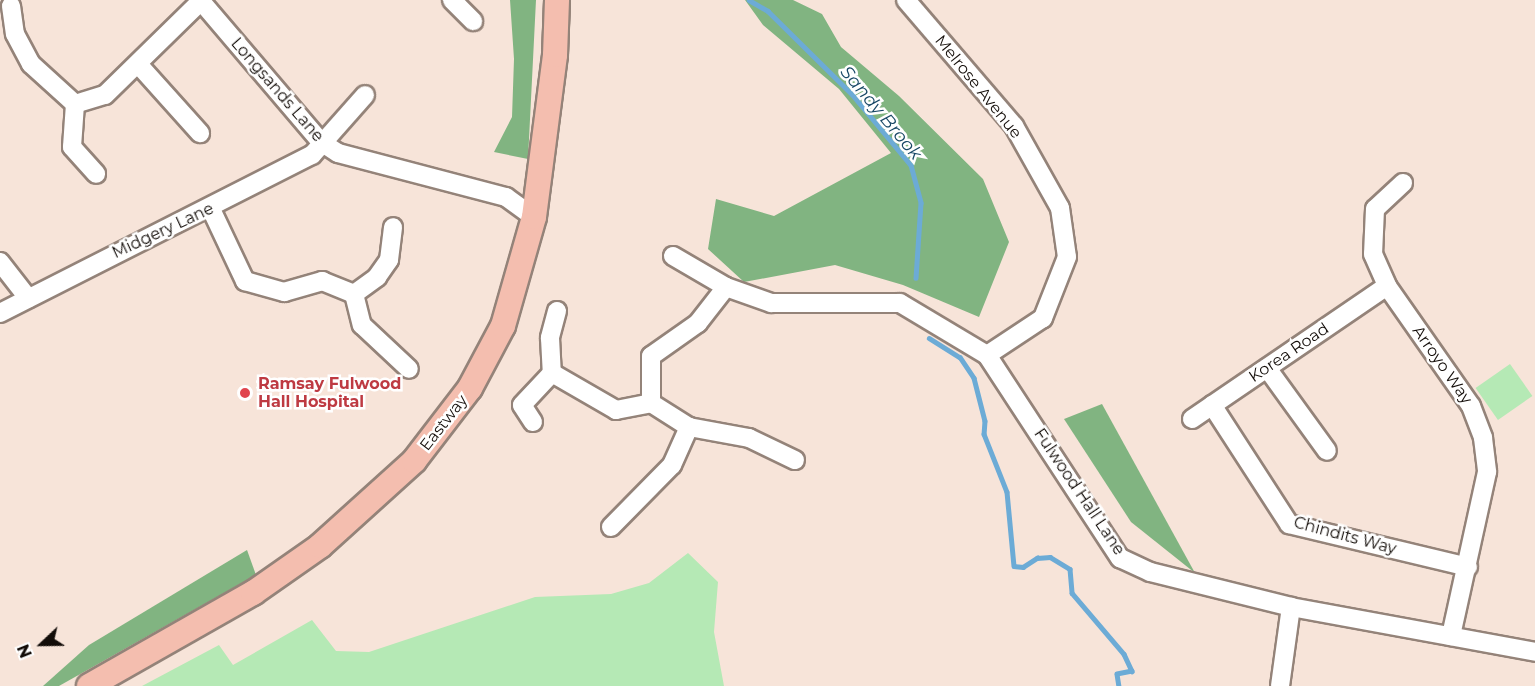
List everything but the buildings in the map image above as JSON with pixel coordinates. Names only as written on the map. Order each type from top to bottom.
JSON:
[{"type":"main road","name":"Eastway","points":[[89,686],[253,594],[320,546],[414,461],[470,388],[503,326],[534,217],[540,189],[542,140],[555,55],[556,0]]},
{"type":"street","points":[[75,104],[105,95],[200,0]]},
{"type":"street","name":"Longsands Lane","points":[[200,0],[321,142],[338,153],[506,197],[534,217]]},
{"type":"street","points":[[452,0],[473,21]]},
{"type":"street","name":"Melrose Avenue","points":[[906,0],[1014,126],[1060,208],[1067,257],[1043,318],[987,355]]},
{"type":"street","points":[[10,3],[15,34],[32,64],[75,104]]},
{"type":"street","points":[[138,64],[200,133]]},
{"type":"street","name":"Midgery Lane","points":[[0,313],[211,209],[312,155],[321,142],[365,95]]},
{"type":"street","points":[[75,104],[72,147],[96,174]]},
{"type":"street","name":"Arroyo Way","points":[[1403,183],[1375,209],[1372,254],[1387,286],[1471,406],[1483,438],[1487,472],[1468,567],[1451,636]]},
{"type":"street","name":"Longsands Lane","points":[[506,197],[540,189]]},
{"type":"street","points":[[211,209],[245,280],[284,292],[322,281],[354,294]]},
{"type":"street","points":[[354,294],[377,277],[389,260],[393,227]]},
{"type":"street","name":"Fulwood Hall Lane","points":[[673,256],[726,287],[771,303],[900,303],[987,355],[1120,558],[1150,572],[1291,607],[1535,652]]},
{"type":"street","points":[[0,262],[28,298]]},
{"type":"street","name":"Korea Road","points":[[1192,419],[1387,286]]},
{"type":"street","points":[[651,403],[651,356],[698,323],[726,287]]},
{"type":"street","points":[[354,294],[362,325],[409,369]]},
{"type":"street","points":[[533,422],[522,405],[552,373],[550,338],[556,311]]},
{"type":"street","points":[[1267,368],[1327,451]]},
{"type":"street","points":[[552,373],[616,410],[651,403],[689,427],[749,438],[795,460]]},
{"type":"street","name":"Chindits Way","points":[[1212,405],[1289,524],[1468,567]]},
{"type":"street","points":[[611,527],[672,465],[689,427]]},
{"type":"street","points":[[1280,686],[1291,607]]},
{"type":"green space","points":[[510,0],[536,0],[528,159],[494,152],[512,117],[514,59]]},
{"type":"green space","points":[[745,0],[793,0],[822,14],[841,47],[899,96],[983,179],[1009,242],[979,317],[903,285],[835,265],[744,282],[708,249],[716,199],[774,216],[891,153],[839,89],[763,25]]},
{"type":"green space","points":[[1510,364],[1532,396],[1498,420],[1476,388]]},
{"type":"green space","points":[[1102,404],[1195,573],[1131,522],[1064,419]]},
{"type":"green space","points":[[247,550],[256,575],[59,686],[43,686],[89,645]]},
{"type":"green space","points":[[688,553],[718,582],[714,632],[724,686],[142,686],[219,645],[233,665],[312,620],[336,651],[369,652],[535,597],[611,594],[649,583]]},
{"type":"waterway","name":"Sandy Brook","points":[[749,0],[768,11],[852,94],[911,165],[921,203],[916,278]]},
{"type":"waterway","points":[[929,338],[960,357],[974,378],[985,421],[984,434],[1007,492],[1014,566],[1023,567],[1037,558],[1050,557],[1070,569],[1072,593],[1124,654],[1132,671],[1117,674],[1119,686]]},
{"type":"place","name":"Ramsay Fulwood Hall Hospital","points":[[245,393]]}]
